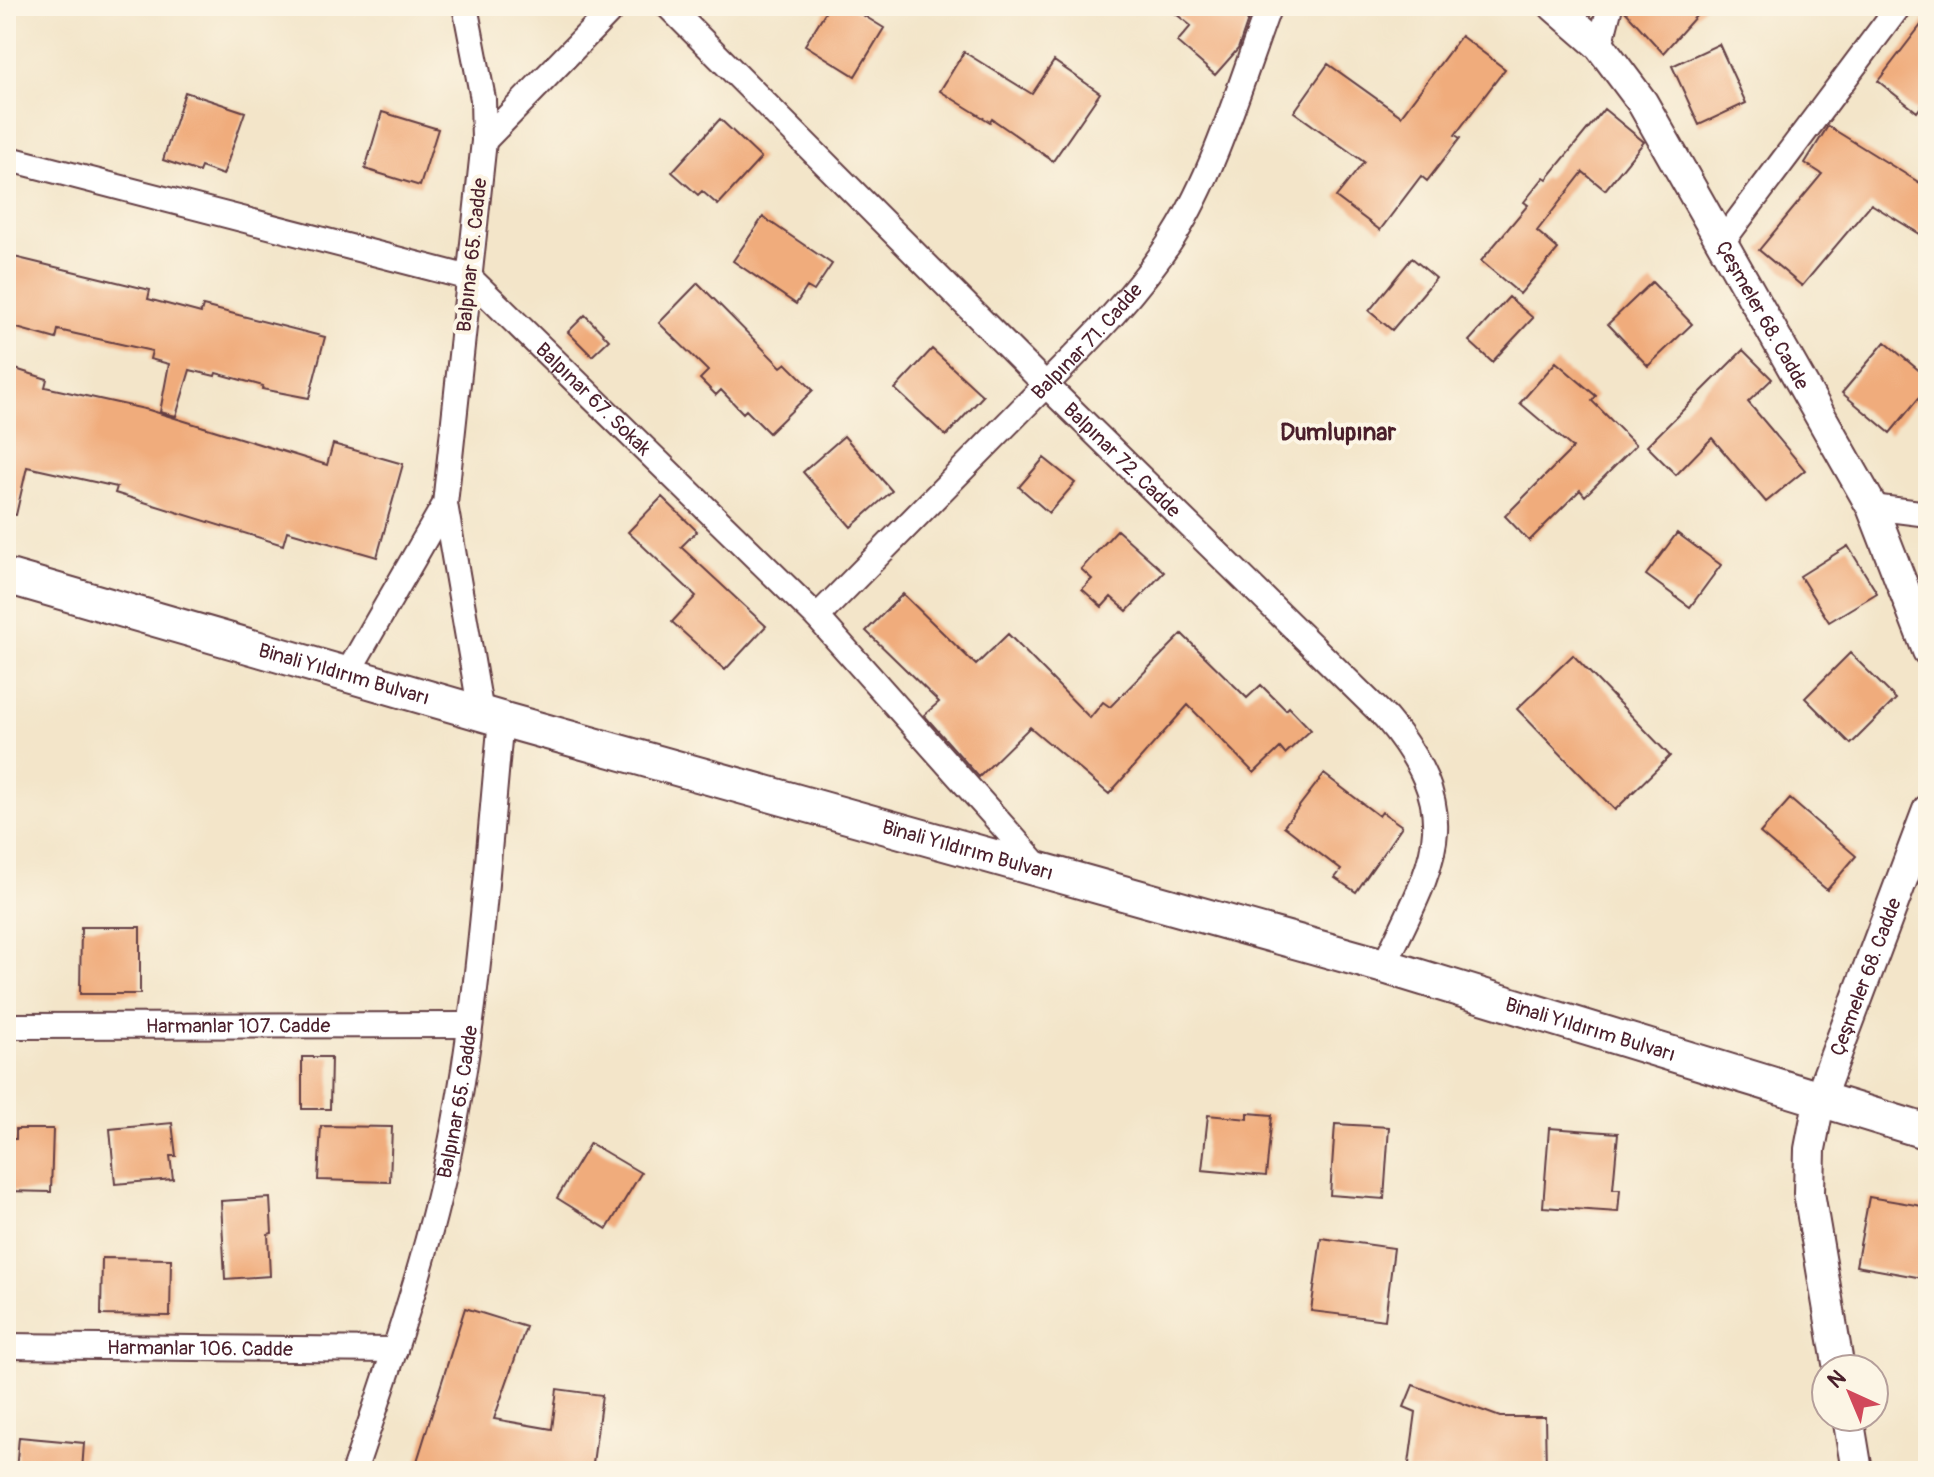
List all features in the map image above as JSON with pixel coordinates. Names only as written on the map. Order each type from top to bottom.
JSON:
[{"type":"main road","name":"Binali Yıldırım Bulvarı","points":[[6,576],[491,716],[1384,966],[1928,1132]]},
{"type":"street","name":"Balpınar 65. Cadde","points":[[354,1471],[395,1350],[445,1171],[470,1025],[491,716],[445,504],[484,141],[483,99],[465,6]]},
{"type":"street","points":[[484,141],[615,6]]},
{"type":"street","name":"Balpınar 72. Cadde","points":[[668,6],[1046,385],[1386,718],[1408,745],[1433,797],[1434,854],[1384,966]]},
{"type":"street","name":"Balpınar 71. Cadde","points":[[817,617],[1046,385],[1125,300],[1192,205],[1269,6]]},
{"type":"street","name":"Çeşmeler 68. Cadde","points":[[1554,6],[1600,46],[1642,102],[1872,507],[1928,651]]},
{"type":"street","points":[[1600,46],[1610,6]]},
{"type":"street","points":[[1722,242],[1899,6]]},
{"type":"street","name":"Balpınar 67. Sokak","points":[[6,158],[470,278],[817,617],[1043,872]]},
{"type":"street","name":"Balpınar 65. Cadde","points":[[347,674],[445,504]]},
{"type":"street","points":[[1872,507],[1928,514]]},
{"type":"street","name":"Çeşmeler 68. Cadde","points":[[1836,1353],[1809,1193],[1810,1149],[1820,1097],[1928,810]]},
{"type":"street","name":"Harmanlar 107. Cadde","points":[[6,1026],[470,1025]]},
{"type":"street","name":"Harmanlar 106. Cadde","points":[[6,1346],[395,1350]]},
{"type":"street","points":[[1851,1433],[1857,1471]]},
{"type":"building","points":[[829,6],[848,6],[884,28],[855,76],[805,45]]},
{"type":"building","points":[[1166,6],[1237,6],[1249,17],[1238,49],[1215,75],[1177,42],[1191,26]]},
{"type":"building","points":[[1625,6],[1705,6],[1663,53],[1624,10]]},
{"type":"building","points":[[1928,16],[1928,97],[1917,112],[1878,81]]},
{"type":"building","points":[[1461,36],[1505,69],[1455,135],[1460,138],[1427,181],[1421,176],[1380,230],[1336,197],[1364,162],[1294,112],[1328,64],[1401,116]]},
{"type":"building","points":[[1719,44],[1746,103],[1699,125],[1672,66]]},
{"type":"building","points":[[964,52],[1032,94],[1054,61],[1100,93],[1053,161],[992,119],[990,122],[940,91]]},
{"type":"building","points":[[185,92],[245,112],[223,175],[201,167],[199,172],[163,160]]},
{"type":"building","points":[[1604,109],[1644,142],[1605,190],[1583,172],[1537,231],[1558,249],[1520,294],[1481,261],[1528,205],[1524,202],[1544,177],[1547,179]]},
{"type":"building","points":[[382,112],[438,129],[420,186],[365,169]]},
{"type":"building","points":[[720,119],[761,158],[718,205],[702,191],[698,195],[672,172]]},
{"type":"building","points":[[1828,126],[1928,188],[1928,239],[1871,204],[1802,286],[1759,250],[1822,174],[1805,163]]},
{"type":"building","points":[[763,217],[832,264],[814,291],[807,287],[796,304],[733,261]]},
{"type":"building","points":[[6,255],[150,290],[148,299],[201,313],[203,306],[325,337],[309,398],[262,389],[263,386],[216,373],[215,376],[190,370],[176,416],[160,412],[169,364],[150,359],[152,351],[58,330],[56,339],[6,325]]},
{"type":"building","points":[[1412,258],[1436,278],[1392,330],[1369,311]]},
{"type":"building","points":[[1652,282],[1692,324],[1648,366],[1608,324]]},
{"type":"building","points":[[698,283],[781,367],[786,363],[813,390],[769,433],[746,410],[743,413],[721,390],[716,395],[700,379],[708,371],[659,323]]},
{"type":"building","points":[[1509,297],[1533,318],[1492,362],[1469,341]]},
{"type":"building","points":[[585,315],[609,340],[592,356],[568,332]]},
{"type":"building","points":[[1885,342],[1928,378],[1928,387],[1890,433],[1842,393]]},
{"type":"building","points":[[932,349],[983,396],[946,436],[895,389]]},
{"type":"building","points":[[1743,350],[1772,379],[1748,402],[1805,470],[1766,502],[1712,438],[1676,475],[1647,446]]},
{"type":"building","points":[[1556,362],[1596,396],[1592,401],[1636,445],[1585,496],[1580,490],[1529,541],[1505,516],[1573,448],[1520,403]]},
{"type":"building","points":[[6,366],[47,379],[45,387],[149,410],[327,465],[333,444],[403,464],[377,557],[287,531],[283,545],[115,493],[117,487],[27,467],[16,515],[6,514]]},
{"type":"building","points":[[844,436],[892,491],[851,527],[803,472]]},
{"type":"building","points":[[1044,458],[1075,483],[1049,513],[1019,487]]},
{"type":"building","points":[[662,497],[697,531],[681,547],[766,626],[725,670],[672,622],[696,596],[628,532]]},
{"type":"building","points":[[1117,530],[1164,572],[1127,611],[1111,597],[1102,607],[1082,589],[1092,579],[1081,569]]},
{"type":"building","points":[[1677,533],[1721,565],[1690,607],[1646,575]]},
{"type":"building","points":[[1848,546],[1877,593],[1829,622],[1800,576]]},
{"type":"building","points":[[903,594],[976,665],[1008,634],[1090,718],[1103,702],[1110,707],[1182,634],[1247,698],[1261,685],[1311,730],[1285,754],[1280,748],[1254,773],[1188,705],[1109,794],[1030,727],[979,777],[924,715],[939,702],[866,631]]},
{"type":"building","points":[[1850,653],[1896,699],[1851,744],[1805,698]]},
{"type":"building","points":[[1573,655],[1670,756],[1615,810],[1517,709]]},
{"type":"building","points":[[1324,774],[1379,816],[1382,812],[1402,826],[1356,892],[1335,878],[1341,870],[1284,826]]},
{"type":"building","points":[[1790,799],[1856,856],[1827,890],[1760,833]]},
{"type":"building","points":[[81,927],[140,927],[140,994],[80,994]]},
{"type":"building","points":[[302,1057],[331,1057],[330,1109],[302,1109]]},
{"type":"building","points":[[1248,1113],[1272,1115],[1266,1176],[1202,1170],[1208,1115],[1248,1119]]},
{"type":"building","points":[[172,1123],[176,1156],[170,1156],[173,1179],[115,1184],[110,1129]]},
{"type":"building","points":[[1335,1124],[1389,1127],[1384,1199],[1330,1195]]},
{"type":"building","points":[[321,1126],[392,1127],[390,1182],[318,1180]]},
{"type":"building","points":[[1549,1128],[1618,1133],[1613,1189],[1620,1189],[1618,1212],[1543,1207]]},
{"type":"building","points":[[16,1129],[53,1129],[51,1192],[6,1191],[6,1139],[16,1139]]},
{"type":"building","points":[[590,1143],[641,1173],[607,1229],[557,1198]]},
{"type":"building","points":[[1869,1197],[1928,1207],[1928,1279],[1856,1266]]},
{"type":"building","points":[[270,1198],[270,1276],[225,1279],[221,1201]]},
{"type":"building","points":[[1321,1238],[1394,1248],[1385,1320],[1311,1311]]},
{"type":"building","points":[[102,1258],[171,1259],[170,1316],[101,1315]]},
{"type":"building","points":[[465,1308],[526,1327],[494,1419],[552,1429],[557,1389],[602,1395],[592,1471],[414,1471]]},
{"type":"building","points":[[1413,1385],[1500,1417],[1545,1417],[1546,1471],[1408,1471],[1416,1412],[1404,1407]]},
{"type":"building","points":[[19,1437],[84,1443],[82,1471],[16,1471]]},
{"type":"district","name":"Dumlupınar","points":[[1338,432]]}]
